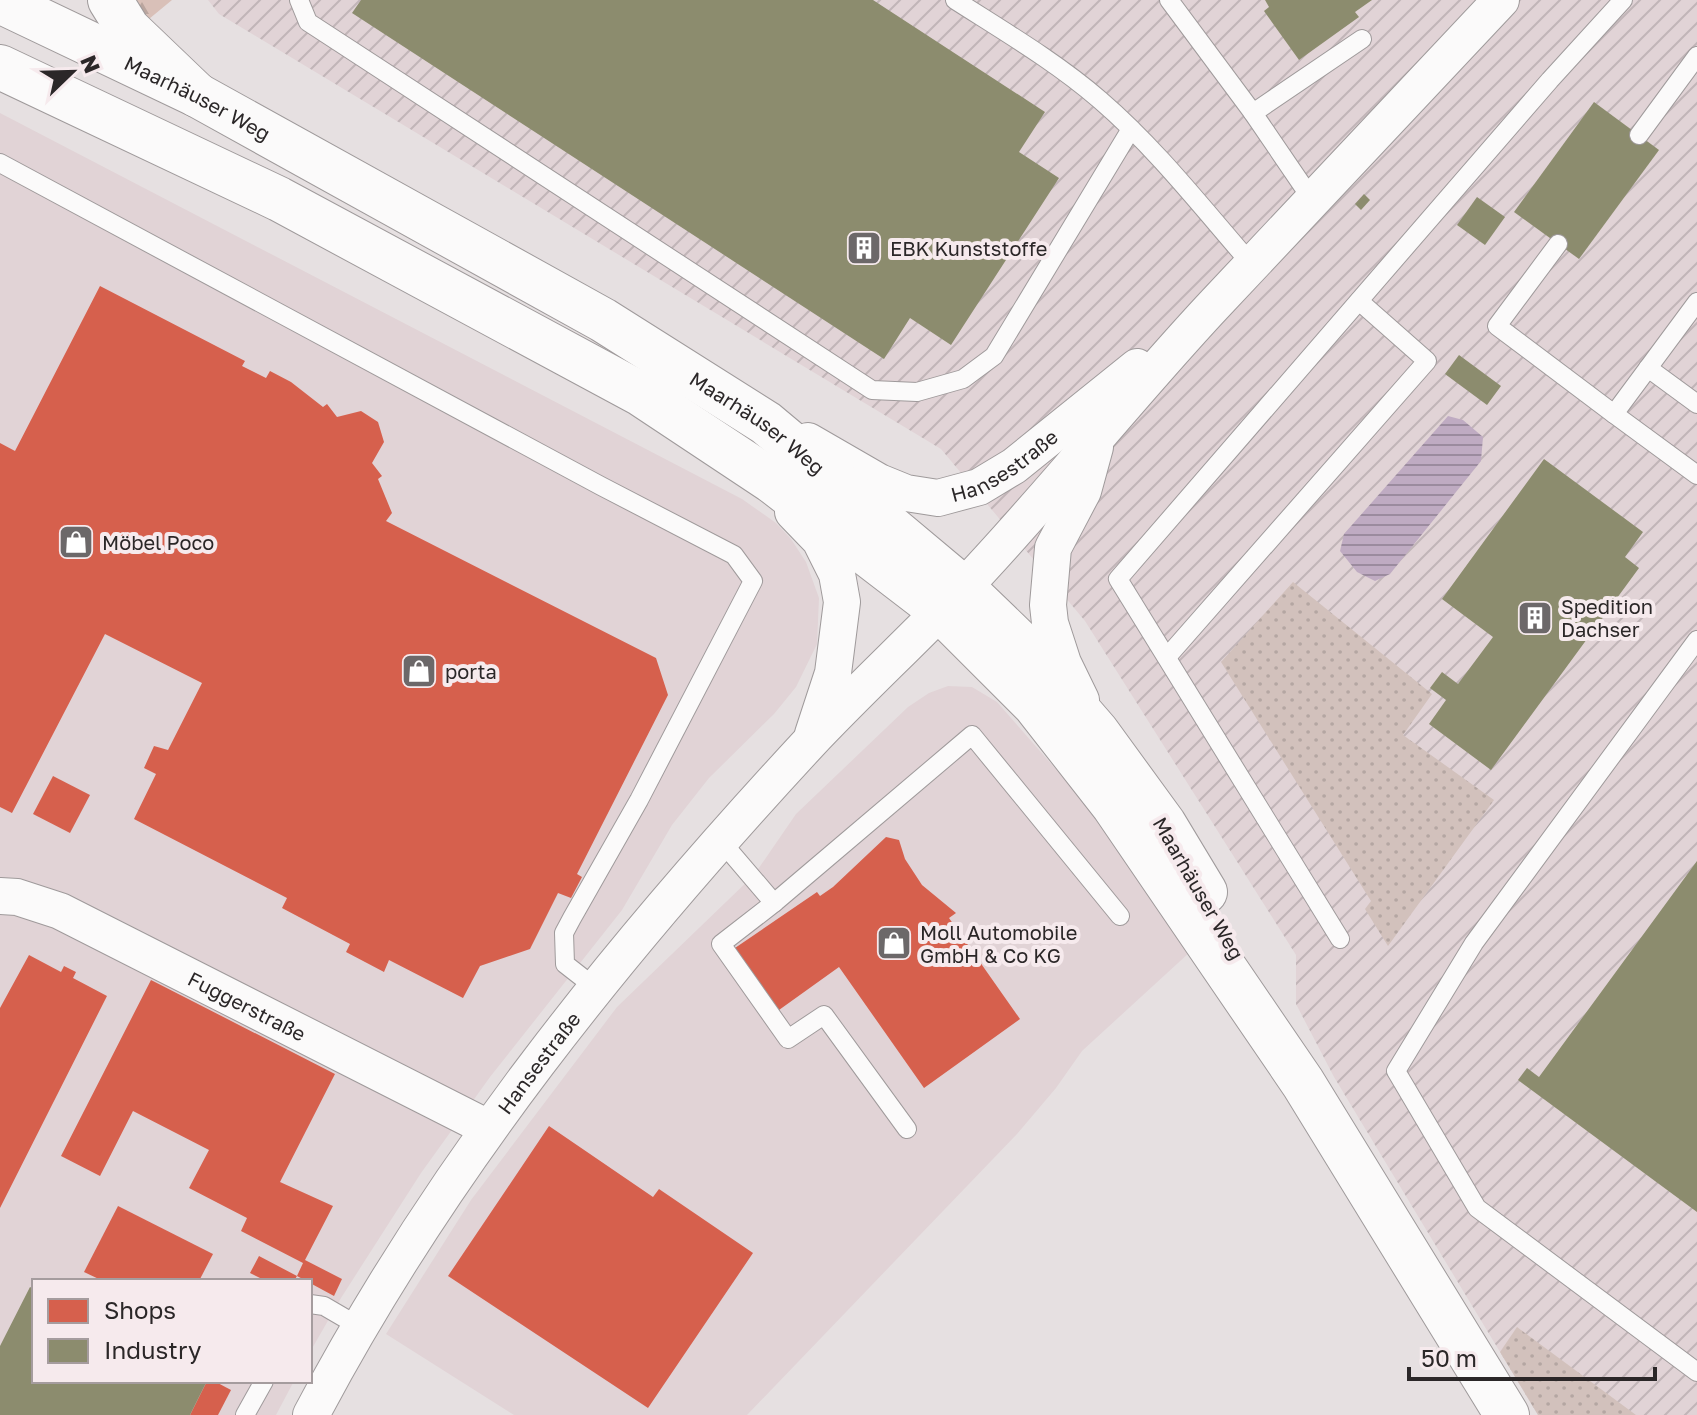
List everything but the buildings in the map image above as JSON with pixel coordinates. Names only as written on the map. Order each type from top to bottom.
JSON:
[{"type":"main road","points":[[110,0],[128,29],[197,95]]},
{"type":"main road","name":"Maarhäuser Weg","points":[[0,1],[197,95],[603,320],[766,423],[952,599],[1114,806],[1303,1083],[1507,1415]]},
{"type":"main road","name":"Maarhäuser Weg","points":[[0,67],[279,199],[641,394],[1020,643],[1097,732],[1164,824],[1211,901],[1303,1083]]},
{"type":"street","name":"Hansestraße","points":[[311,1415],[405,1250],[488,1128],[597,989],[721,841],[811,741],[952,599],[1213,306],[1501,0]]},
{"type":"street","name":"Hansestraße","points":[[766,423],[817,444],[879,482],[906,493],[938,498],[979,487],[1014,466],[1213,306]]},
{"type":"street","name":"Hansestraße","points":[[1097,437],[1083,491],[1053,548],[1048,605],[1050,623],[1063,663],[1097,732]]},
{"type":"street","name":"Hansestraße","points":[[772,481],[798,519],[820,540],[837,574],[842,602],[833,673],[811,741]]},
{"type":"street","name":"Fuggerstraße","points":[[0,896],[17,897],[60,911],[488,1128]]},
{"type":"lane","points":[[299,0],[308,22],[872,390],[917,392],[963,379],[994,356],[1131,129]]},
{"type":"lane","points":[[955,0],[1065,71],[1131,129],[1253,266]]},
{"type":"lane","points":[[1169,0],[1253,113],[1313,201]]},
{"type":"lane","points":[[1340,939],[1118,579],[1550,80],[1623,0]]},
{"type":"lane","points":[[1253,113],[1362,39]]},
{"type":"lane","points":[[1639,135],[1697,56]]},
{"type":"lane","points":[[0,163],[734,555],[753,581],[639,800],[564,933],[565,964],[597,989]]},
{"type":"lane","points":[[1558,244],[1497,326],[1697,475]]},
{"type":"lane","points":[[1167,657],[1427,361],[1359,301]]},
{"type":"lane","points":[[1614,414],[1697,302]]},
{"type":"lane","points":[[1648,368],[1697,404]]},
{"type":"lane","points":[[1697,640],[1474,943],[1396,1071],[1477,1208],[1697,1372]]},
{"type":"lane","points":[[907,1129],[824,1015],[788,1039],[721,944],[774,903],[972,735],[1120,916]]},
{"type":"lane","points":[[721,841],[774,903]]},
{"type":"lane","points":[[312,1304],[324,1306],[360,1327]]},
{"type":"lane","points":[[245,1415],[263,1383]]},
{"type":"shaded area","points":[[208,0],[1697,0],[1697,1415],[1538,1415],[1334,1077],[1296,1004],[1296,955],[1085,621],[941,449],[219,14]]},
{"type":"shaded area","points":[[0,113],[742,499],[776,523],[791,539],[806,562],[819,598],[817,644],[796,687],[774,714],[709,778],[672,825],[622,910],[490,1077],[421,1173],[312,1349],[312,1279],[32,1279],[32,1383],[293,1383],[276,1415],[0,1415]]},
{"type":"shaded area","points":[[1448,416],[1463,420],[1483,437],[1481,461],[1390,574],[1375,581],[1357,572],[1340,551],[1344,534]]},
{"type":"shaded area","points":[[1293,582],[1432,694],[1403,735],[1494,800],[1388,946],[1365,909],[1371,901],[1221,662]]},
{"type":"shaded area","points":[[948,686],[972,687],[997,702],[1110,831],[1190,952],[1082,1051],[1017,1134],[747,1415],[514,1415],[386,1334],[471,1200],[617,1007],[754,875],[796,814],[908,707],[929,693]]},
{"type":"shaded area","points":[[1517,1327],[1636,1415],[1538,1415],[1500,1352]]},
{"type":"green space","points":[[131,0],[172,0],[149,19]]},
{"type":"place","name":"EBK Kunststoffe","points":[[864,248]]},
{"type":"place","name":"Möbel Poco","points":[[76,542]]},
{"type":"place","name":"Spedition Dachser","points":[[1535,618]]},
{"type":"place","name":"porta","points":[[419,671]]},
{"type":"place","name":"Moll Automobile GmbH & Co KG","points":[[894,943]]}]
